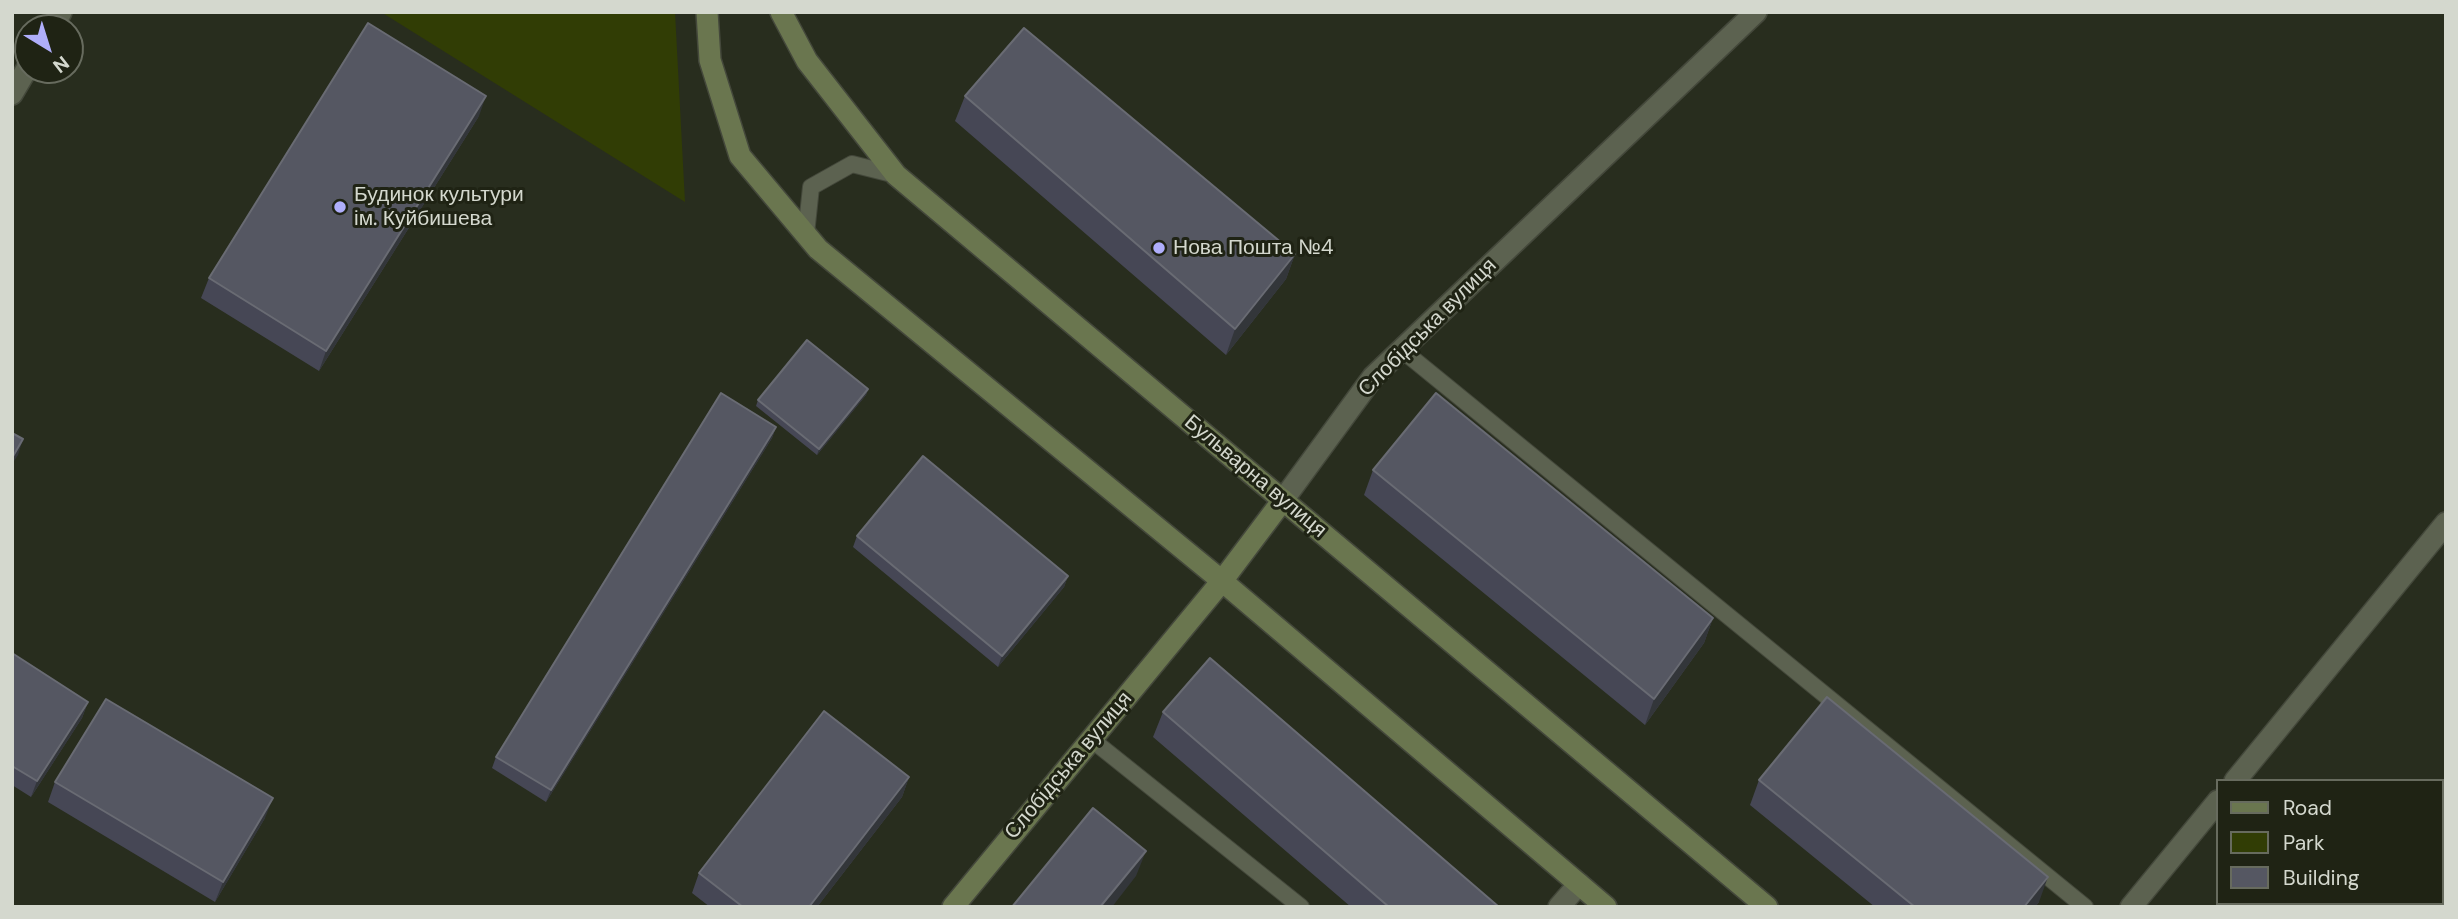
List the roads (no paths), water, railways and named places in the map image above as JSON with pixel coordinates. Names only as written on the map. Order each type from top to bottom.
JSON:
[{"type":"main road","points":[[707,12],[710,60],[740,156],[818,249],[1222,581],[1606,907]]},
{"type":"main road","name":"Бульварна вулиця","points":[[781,12],[807,61],[896,175],[1767,907]]},
{"type":"main road","name":"Слобідська вулиця","points":[[953,907],[1222,581],[1283,500]]},
{"type":"street","name":"Слобідська вулиця","points":[[1283,500],[1373,377],[1756,12]]},
{"type":"street","points":[[2237,779],[2446,523]]},
{"type":"street","points":[[2131,907],[2216,803]]},
{"type":"street","points":[[1559,907],[1579,884]]},
{"type":"lane","points":[[806,234],[811,187],[852,164],[896,175]]},
{"type":"lane","points":[[1402,350],[2085,907]]},
{"type":"lane","points":[[1091,739],[1301,907]]},
{"type":"place","name":"Будинок культури ім. Куйбишева","points":[[340,207]]},
{"type":"place","name":"Нова Пошта №4","points":[[1159,248]]}]
